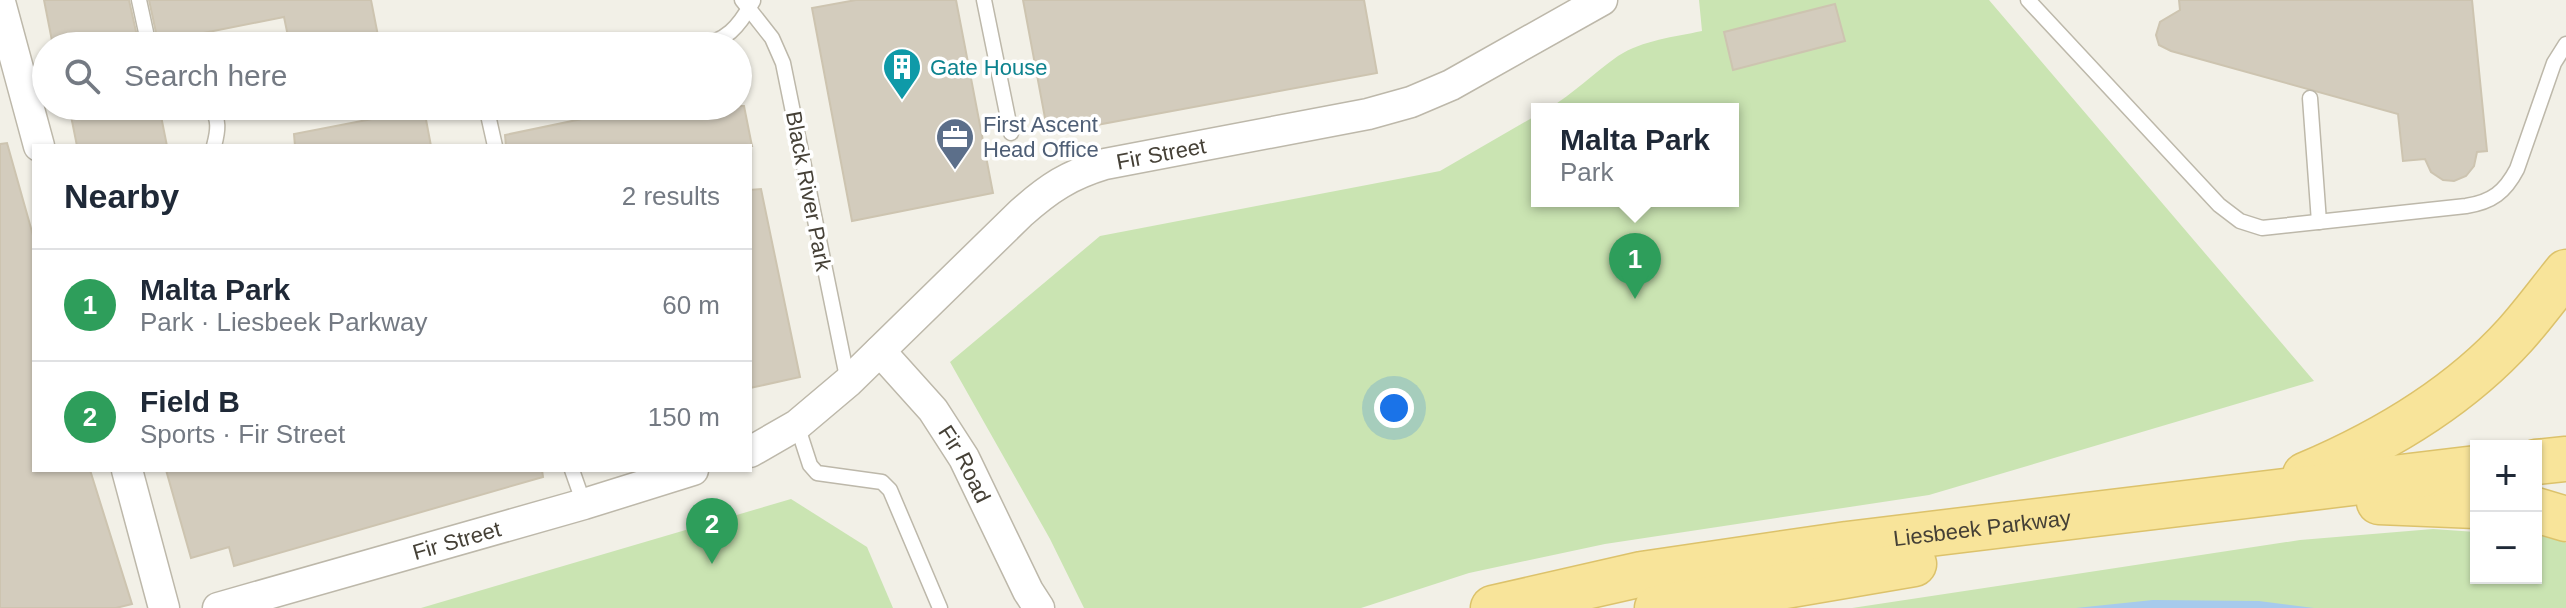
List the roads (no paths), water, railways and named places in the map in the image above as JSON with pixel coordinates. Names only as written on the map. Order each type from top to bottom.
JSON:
[{"type":"main road","points":[[2266,492],[2376,441],[2446,397],[2514,336],[2566,272]]},
{"type":"main road","points":[[2542,461],[2566,459]]},
{"type":"main road","name":"Liesbeek Parkway","points":[[1493,608],[1642,574],[1739,559],[2470,469]]},
{"type":"main road","points":[[2542,485],[2566,483]]},
{"type":"main road","name":"Liesbeek Parkway","points":[[1657,608],[2134,527],[2470,493]]},
{"type":"main road","points":[[2379,502],[2470,506]]},
{"type":"main road","points":[[2542,512],[2566,519]]},
{"type":"street","name":"Fir Street","points":[[752,451],[797,425],[848,382],[1046,190],[1075,173],[1105,164],[1368,114],[1411,102],[1451,85],[1602,0]]},
{"type":"street","points":[[0,2],[38,144]]},
{"type":"street","name":"Fir Road","points":[[880,351],[933,410],[964,458],[1033,602]]},
{"type":"street","points":[[128,472],[164,608]]},
{"type":"street","name":"Fir Street","points":[[218,608],[687,472]]},
{"type":"lane","points":[[139,0],[146,32]]},
{"type":"lane","points":[[984,0],[1011,133]]},
{"type":"lane","points":[[2028,0],[2230,213],[2240,221],[2262,228],[2482,204],[2496,197],[2517,169],[2554,63],[2566,44]]},
{"type":"lane","points":[[731,32],[748,3]]},
{"type":"lane","name":"Black River Park","points":[[748,3],[772,38],[783,63],[848,382]]},
{"type":"lane","points":[[2310,98],[2319,222]]},
{"type":"lane","points":[[214,144],[218,128],[215,120]]},
{"type":"lane","points":[[489,120],[495,144]]},
{"type":"lane","points":[[797,425],[810,465],[817,473],[882,482],[890,490],[940,608]]},
{"type":"lane","points":[[573,472],[584,504]]},
{"type":"water","points":[[2153,600],[2259,601],[2314,608],[2076,608]]},
{"type":"place","name":"Gate House","points":[[902,101]]},
{"type":"place","name":"First Ascent Head Office","points":[[955,171]]},
{"type":"place","name":"Malta Park","points":[[1635,299]]},
{"type":"place","name":"Field B","points":[[712,564]]}]
